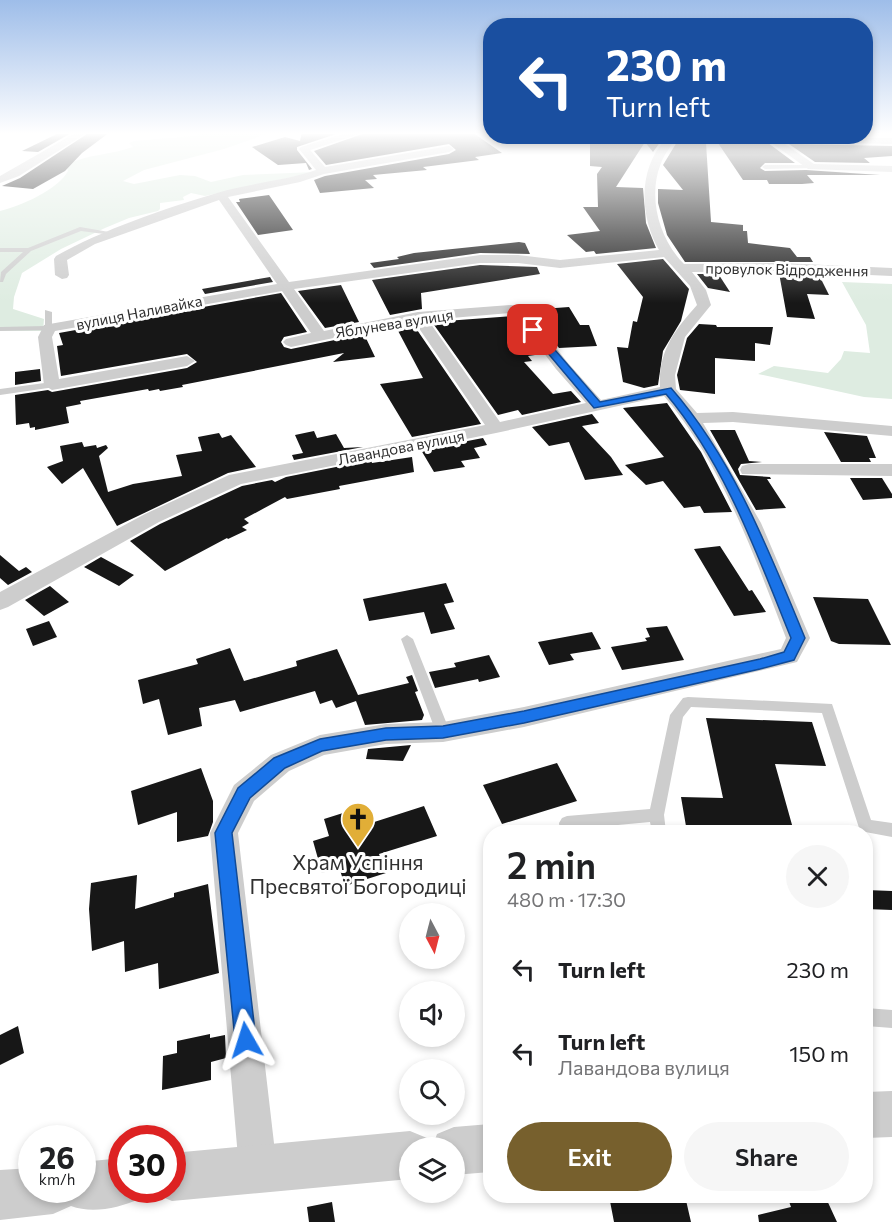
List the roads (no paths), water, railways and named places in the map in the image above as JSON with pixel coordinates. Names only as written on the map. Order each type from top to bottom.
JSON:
[{"type":"street","points":[[62,275],[60,259],[91,241],[221,195],[250,189]]},
{"type":"street","points":[[258,1169],[224,833],[244,793],[280,763],[320,745],[386,734],[443,732],[524,717],[789,656],[798,638],[751,524],[692,418],[668,390],[667,375],[678,336],[704,305],[704,296],[667,253],[656,234],[652,218],[651,189]]},
{"type":"street","points":[[221,195],[319,334]]},
{"type":"street","points":[[286,286],[480,259],[518,259],[560,264],[667,253]]},
{"type":"street","name":"провулок Відродження","points":[[681,268],[780,267],[892,272]]},
{"type":"street","name":"вулиця Наливайка","points":[[49,328],[286,286]]},
{"type":"street","name":"Яблунева вулиця","points":[[291,342],[319,334],[418,316],[511,309],[519,311],[562,366],[598,406]]},
{"type":"street","points":[[418,316],[496,428]]},
{"type":"street","points":[[49,328],[45,337],[52,385],[187,361]]},
{"type":"street","name":"Лавандова вулиця","points":[[0,602],[152,518],[236,479],[496,428],[668,390]]},
{"type":"street","points":[[692,418],[733,417],[892,431]]},
{"type":"street","points":[[749,470],[892,470]]},
{"type":"street","points":[[873,1115],[892,1114]]},
{"type":"street","points":[[465,1150],[483,1149]]},
{"type":"street","points":[[186,1176],[399,1156]]},
{"type":"street","points":[[0,1195],[18,1193]]},
{"type":"lane","points":[[0,280],[3,273],[29,250],[80,229],[112,233]]},
{"type":"lane","points":[[0,250],[29,250]]},
{"type":"lane","points":[[0,329],[49,328],[48,312]]},
{"type":"lane","points":[[0,392],[52,385]]},
{"type":"lane","points":[[407,639],[443,732]]},
{"type":"lane","points":[[658,825],[656,815],[677,715],[688,702],[827,708],[865,825]]},
{"type":"lane","points":[[567,825],[567,823],[656,815]]},
{"type":"lane","points":[[873,827],[892,830]]},
{"type":"lane","points":[[873,1018],[892,1019]]},
{"type":"place","name":"Храм Успіння Пресвятої Богородиці","points":[[358,848]]}]
